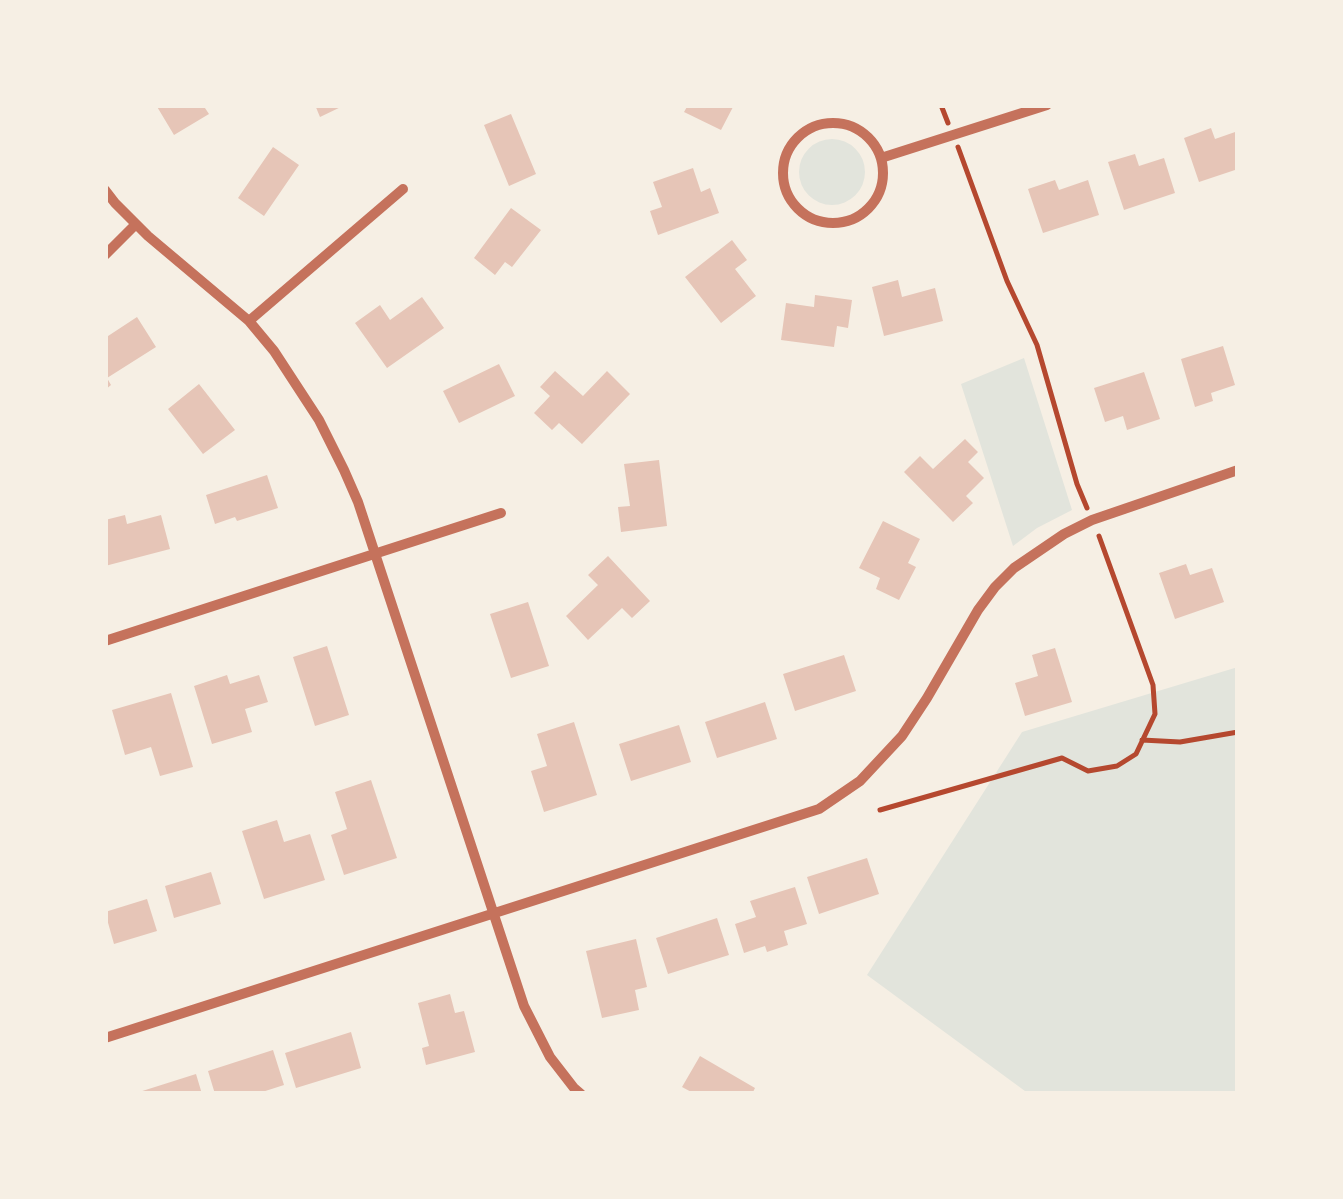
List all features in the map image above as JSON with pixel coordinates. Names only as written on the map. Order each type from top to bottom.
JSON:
[{"type":"street","points":[[881,158],[1047,105]]},
{"type":"street","points":[[848,125],[874,144],[881,158],[880,192],[858,217],[842,223],[808,217],[786,192],[784,160],[802,133],[816,126],[848,125]]},
{"type":"street","points":[[249,321],[403,189]]},
{"type":"street","points":[[105,190],[136,224],[249,321],[274,351],[319,420],[344,470],[376,553],[524,1006],[550,1056],[581,1094]]},
{"type":"street","points":[[105,255],[136,224]]},
{"type":"street","points":[[105,1038],[819,808],[876,766],[902,736],[978,610],[1014,568],[1092,520],[1238,470]]},
{"type":"street","points":[[105,641],[501,513]]},
{"type":"path","points":[[1142,740],[1180,742],[1238,732]]},
{"type":"shaded area","points":[[832,139],[855,149],[865,172],[855,195],[832,205],[809,195],[799,172],[809,149]]},
{"type":"shaded area","points":[[1024,358],[1072,510],[1013,546],[961,384]]},
{"type":"shaded area","points":[[1238,667],[1238,1094],[1029,1094],[867,975],[1022,732]]},
{"type":"building","points":[[156,105],[203,105],[209,114],[174,135]]},
{"type":"building","points":[[315,105],[345,105],[320,117]]},
{"type":"building","points":[[688,105],[733,107],[721,130],[684,112]]},
{"type":"building","points":[[511,114],[536,174],[509,186],[484,125]]},
{"type":"building","points":[[1211,128],[1215,139],[1238,131],[1238,169],[1199,182],[1184,138]]},
{"type":"building","points":[[273,147],[299,165],[264,216],[238,198]]},
{"type":"building","points":[[1135,154],[1139,166],[1164,158],[1175,193],[1124,210],[1108,162]]},
{"type":"building","points":[[693,168],[701,192],[710,188],[719,213],[658,235],[650,211],[662,207],[653,182]]},
{"type":"building","points":[[1055,180],[1059,190],[1088,180],[1099,215],[1043,233],[1028,189]]},
{"type":"building","points":[[511,208],[541,230],[512,267],[505,262],[495,275],[474,258]]},
{"type":"building","points":[[732,240],[747,260],[735,269],[756,296],[721,323],[685,277]]},
{"type":"building","points":[[898,280],[902,297],[935,288],[943,321],[884,336],[872,287]]},
{"type":"building","points":[[815,295],[852,300],[848,328],[837,326],[834,347],[781,340],[786,303],[814,307]]},
{"type":"building","points":[[422,297],[444,328],[387,368],[355,323],[380,305],[390,320]]},
{"type":"building","points":[[137,317],[156,347],[107,378],[111,385],[105,390],[105,338]]},
{"type":"building","points":[[1223,346],[1235,385],[1211,393],[1213,401],[1195,407],[1181,359]]},
{"type":"building","points":[[499,364],[515,396],[459,423],[443,391]]},
{"type":"building","points":[[555,371],[583,396],[607,371],[630,394],[582,444],[559,423],[552,430],[534,413],[550,396],[540,387]]},
{"type":"building","points":[[1144,372],[1160,419],[1127,430],[1123,416],[1105,422],[1094,388]]},
{"type":"building","points":[[199,384],[235,430],[203,454],[168,409]]},
{"type":"building","points":[[965,439],[978,452],[968,462],[984,478],[966,496],[973,503],[953,522],[904,472],[920,456],[933,469]]},
{"type":"building","points":[[659,460],[667,526],[621,532],[618,507],[630,506],[624,464]]},
{"type":"building","points":[[267,475],[278,508],[215,524],[206,495]]},
{"type":"building","points":[[125,515],[127,524],[161,515],[170,549],[105,566],[105,520]]},
{"type":"building","points":[[883,521],[920,539],[908,563],[916,567],[899,600],[876,589],[880,578],[859,568]]},
{"type":"building","points":[[608,556],[650,601],[632,618],[622,608],[588,640],[566,616],[598,585],[588,575]]},
{"type":"building","points":[[1186,564],[1190,575],[1212,568],[1224,602],[1175,619],[1159,573]]},
{"type":"building","points":[[528,602],[549,666],[511,678],[490,614]]},
{"type":"building","points":[[327,646],[349,715],[315,726],[293,657]]},
{"type":"building","points":[[1055,648],[1072,702],[1025,716],[1015,683],[1038,676],[1032,655]]},
{"type":"building","points":[[844,655],[856,691],[795,711],[783,674]]},
{"type":"building","points":[[227,675],[230,684],[259,675],[268,702],[245,709],[252,732],[212,744],[194,686]]},
{"type":"building","points":[[171,693],[193,767],[160,776],[151,747],[125,755],[112,710]]},
{"type":"building","points":[[765,702],[777,739],[717,758],[705,722]]},
{"type":"building","points":[[574,722],[597,795],[544,812],[531,771],[547,766],[537,734]]},
{"type":"building","points":[[679,725],[691,762],[631,781],[619,744]]},
{"type":"building","points":[[371,780],[397,858],[344,875],[331,835],[347,829],[335,792]]},
{"type":"building","points":[[277,820],[284,842],[310,834],[325,880],[264,899],[242,831]]},
{"type":"building","points":[[867,858],[879,894],[819,914],[807,877]]},
{"type":"building","points":[[211,872],[221,904],[174,918],[165,886]]},
{"type":"building","points":[[795,887],[807,924],[784,931],[788,945],[767,952],[765,946],[744,953],[735,924],[756,917],[750,901]]},
{"type":"building","points":[[147,899],[157,931],[114,944],[105,912]]},
{"type":"building","points":[[717,918],[729,955],[668,974],[656,938]]},
{"type":"building","points":[[636,939],[647,987],[635,990],[639,1010],[602,1018],[586,951]]},
{"type":"building","points":[[450,994],[455,1013],[464,1011],[475,1052],[426,1065],[422,1048],[429,1046],[418,1003]]},
{"type":"building","points":[[351,1032],[361,1068],[296,1088],[285,1053]]},
{"type":"building","points":[[273,1050],[284,1085],[256,1094],[215,1094],[208,1071]]},
{"type":"building","points":[[700,1056],[755,1088],[752,1094],[695,1094],[682,1087]]},
{"type":"building","points":[[196,1074],[202,1094],[136,1094],[136,1093]]}]
